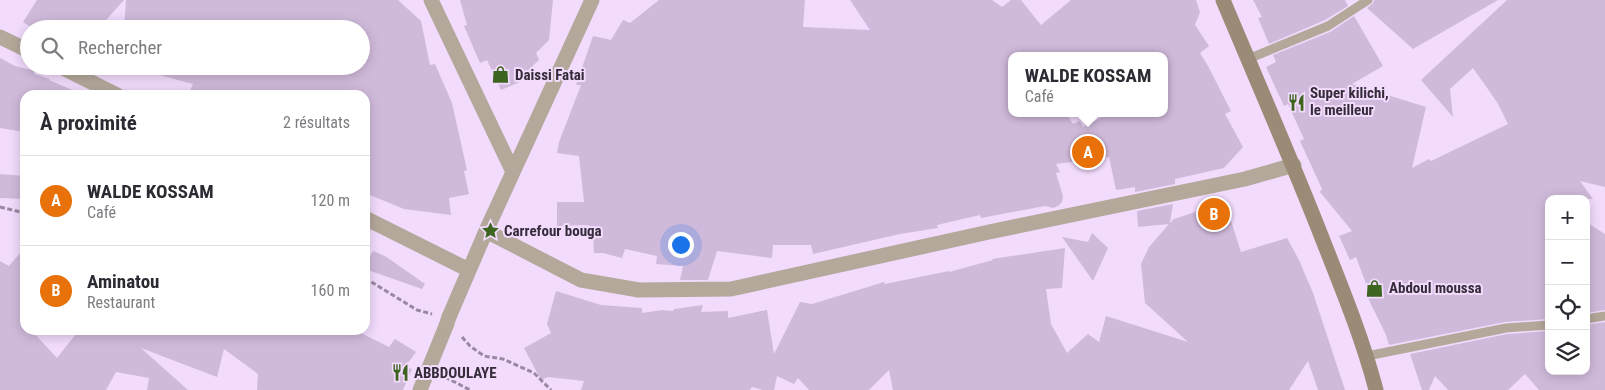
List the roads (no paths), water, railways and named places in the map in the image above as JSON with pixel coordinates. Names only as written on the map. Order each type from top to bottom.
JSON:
[{"type":"street","points":[[431,0],[514,172]]},
{"type":"street","points":[[420,390],[469,270],[592,0]]},
{"type":"street","points":[[1223,0],[1294,165],[1367,356],[1376,390]]},
{"type":"street","points":[[0,37],[20,47]]},
{"type":"street","points":[[77,75],[107,90]]},
{"type":"street","points":[[486,232],[581,280],[639,290],[731,289],[989,232],[1245,179],[1294,165]]},
{"type":"street","points":[[370,220],[469,270]]},
{"type":"lane","points":[[1248,59],[1328,26],[1368,0]]},
{"type":"lane","points":[[1590,318],[1605,316]]},
{"type":"lane","points":[[1367,356],[1506,328],[1545,325]]},
{"type":"place","name":"Daissi Fatai","points":[[501,75]]},
{"type":"place","name":"Super kilichi, le meilleur","points":[[1296,102]]},
{"type":"place","name":"WALDE KOSSAM","points":[[1088,152]]},
{"type":"place","name":"Aminatou","points":[[1214,214]]},
{"type":"place","name":"Carrefour bouga","points":[[490,231]]},
{"type":"place","name":"Abdoul moussa","points":[[1375,288]]},
{"type":"place","name":"ABBDOULAYE","points":[[400,373]]}]
